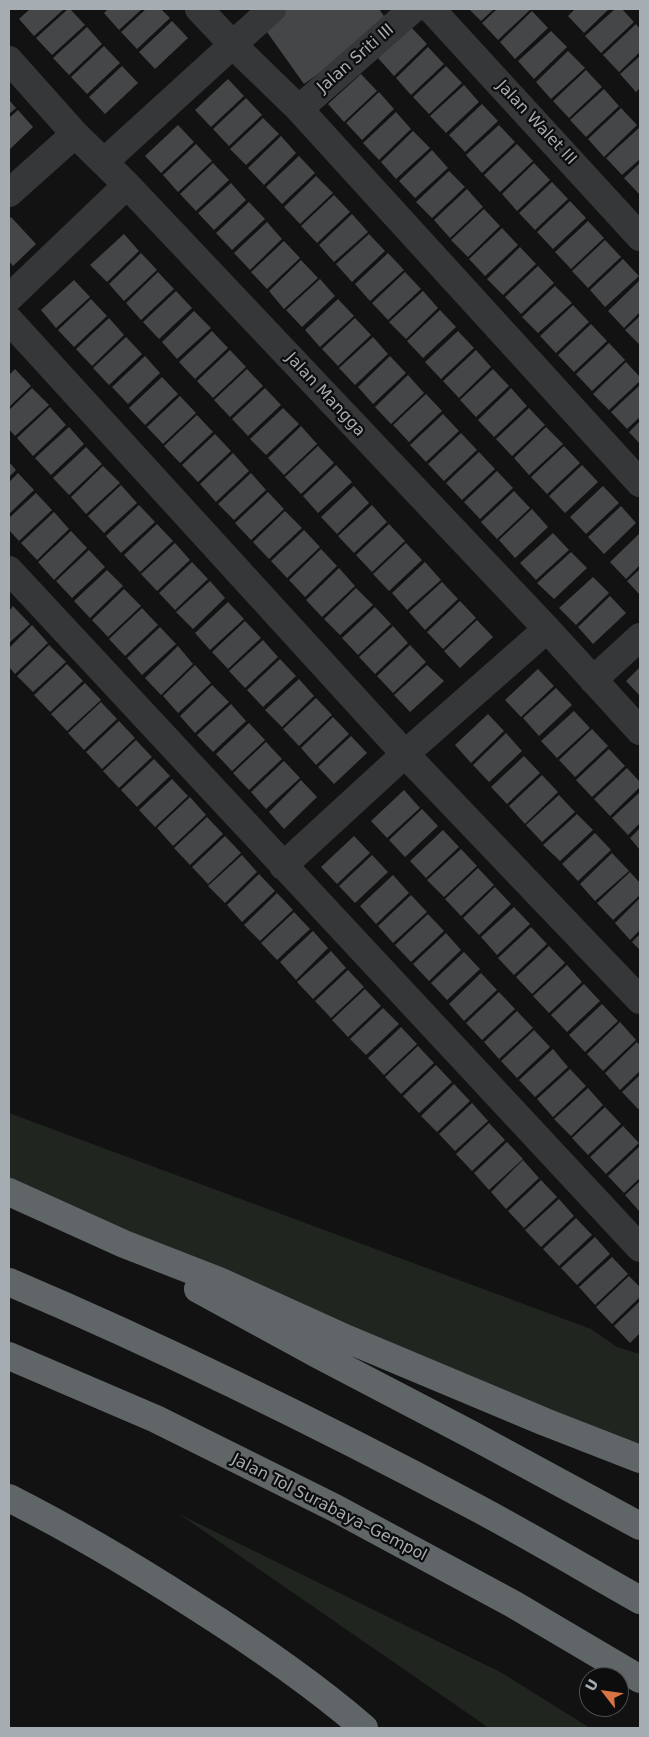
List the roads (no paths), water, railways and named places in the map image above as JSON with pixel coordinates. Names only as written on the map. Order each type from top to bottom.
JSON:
[{"type":"highway","points":[[9,1192],[124,1244],[219,1281],[347,1339],[518,1411],[640,1459]]},
{"type":"highway","points":[[124,1244],[203,1292],[294,1342],[640,1526]]},
{"type":"highway","points":[[9,1282],[91,1317],[273,1403],[480,1510],[640,1600]]},
{"type":"highway","name":"Jalan Tol Surabaya–Gempol","points":[[9,1356],[156,1419],[335,1508],[512,1604],[640,1678]]},
{"type":"highway","points":[[9,1498],[131,1565],[215,1618],[299,1675],[364,1728]]},
{"type":"street","points":[[200,9],[233,45],[299,109],[640,483]]},
{"type":"street","points":[[104,162],[272,9]]},
{"type":"street","name":"Jalan Sriti III","points":[[299,109],[414,9]]},
{"type":"street","name":"Jalan Walet III","points":[[431,9],[640,237]]},
{"type":"street","name":"Jalan Mangga","points":[[9,60],[75,134],[127,185],[547,629],[640,731]]},
{"type":"street","points":[[9,194],[75,134]]},
{"type":"street","points":[[9,298],[127,185]]},
{"type":"street","points":[[9,320],[405,754],[640,1000]]},
{"type":"street","points":[[9,570],[640,1248]]},
{"type":"street","points":[[284,866],[405,754],[547,629]]},
{"type":"street","points":[[593,680],[640,637]]}]
